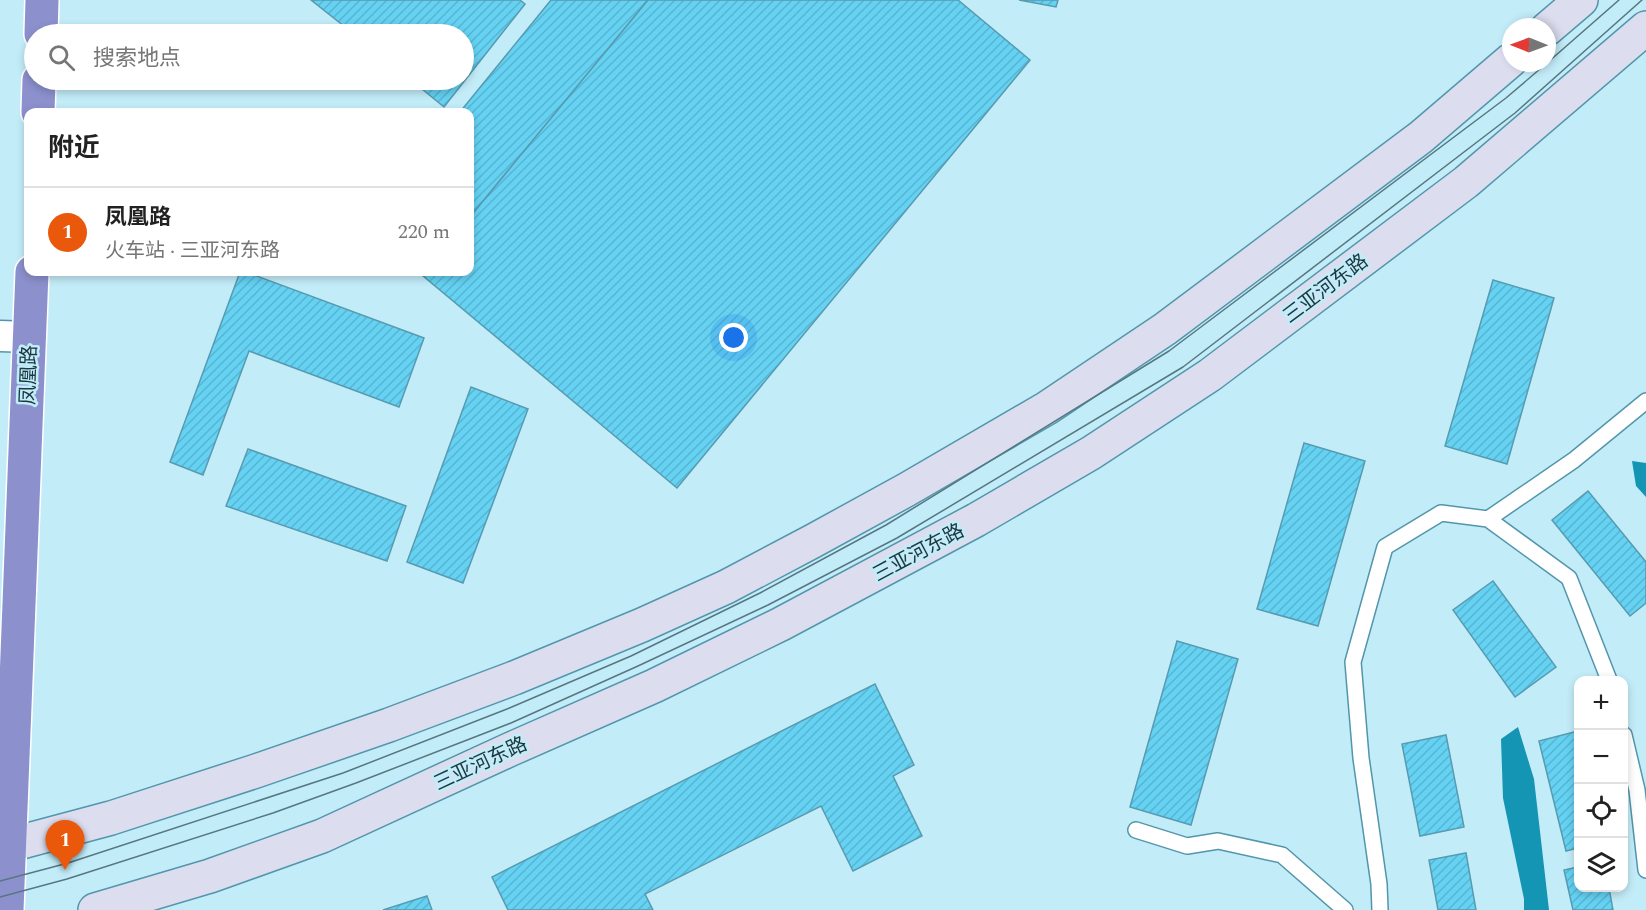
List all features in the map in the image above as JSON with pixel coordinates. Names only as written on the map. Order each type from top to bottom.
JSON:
[{"type":"highway","points":[[41,24],[42,0]]},
{"type":"highway","points":[[38,108],[39,90]]},
{"type":"highway","name":"凤凰路","points":[[7,910],[10,845],[15,336],[31,276]]},
{"type":"main road","points":[[1556,21],[1581,0]]},
{"type":"main road","name":"三亚河东路","points":[[95,910],[210,876],[322,836],[654,686],[781,624],[976,520],[1091,453],[1210,375],[1466,182],[1646,28]]},
{"type":"main road","points":[[10,845],[122,814],[400,722],[642,625],[726,587],[906,490],[1047,408],[1166,329],[1421,137],[1502,68]]},
{"type":"lane","points":[[1488,519],[1574,460],[1646,402]]},
{"type":"lane","points":[[1380,910],[1379,884],[1361,758],[1353,662],[1385,547],[1441,513],[1488,519],[1569,578],[1607,676]]},
{"type":"lane","points":[[1628,755],[1637,790],[1646,870]]},
{"type":"lane","points":[[1136,830],[1187,846],[1218,841],[1282,855],[1345,910]]},
{"type":"water","points":[[1632,461],[1646,463],[1646,497],[1636,486]]},
{"type":"water","points":[[1518,727],[1534,779],[1549,910],[1524,910],[1524,899],[1503,798],[1501,739]]},
{"type":"building","points":[[311,0],[520,0],[525,4],[474,69],[474,24],[341,24]]},
{"type":"building","points":[[551,0],[648,0],[474,212],[474,108],[463,108]]},
{"type":"building","points":[[648,0],[958,0],[1030,60],[677,488],[423,276],[474,276],[474,212]]},
{"type":"building","points":[[1019,0],[1058,0],[1056,7]]},
{"type":"building","points":[[423,90],[457,90],[444,107]]},
{"type":"building","points":[[239,276],[257,276],[424,338],[399,407],[249,351],[203,475],[170,462]]},
{"type":"building","points":[[1493,280],[1554,298],[1507,464],[1445,446]]},
{"type":"building","points":[[471,387],[528,409],[463,583],[407,562]]},
{"type":"building","points":[[1304,443],[1365,461],[1318,626],[1257,609]]},
{"type":"building","points":[[248,449],[406,506],[387,561],[226,506]]},
{"type":"building","points":[[1588,491],[1646,562],[1646,603],[1630,616],[1552,520]]},
{"type":"building","points":[[1493,581],[1556,667],[1515,697],[1453,610]]},
{"type":"building","points":[[1177,641],[1238,659],[1191,825],[1130,807]]},
{"type":"building","points":[[875,684],[914,765],[893,776],[922,836],[853,871],[821,806],[645,894],[653,910],[508,910],[492,877]]},
{"type":"building","points":[[1574,732],[1574,849],[1566,851],[1539,741]]},
{"type":"building","points":[[1446,735],[1464,827],[1420,836],[1402,744]]},
{"type":"building","points":[[1466,853],[1476,910],[1438,910],[1429,860]]},
{"type":"building","points":[[1574,868],[1574,892],[1610,892],[1613,910],[1573,910],[1564,870]]},
{"type":"building","points":[[427,896],[432,910],[383,910]]},
{"type":"tram line","points":[[1556,55],[1619,0]]},
{"type":"tram line","points":[[0,897],[67,879],[273,813],[511,723],[768,605],[897,538],[1183,367],[1515,113],[1642,0]]},
{"type":"tram line","points":[[0,881],[68,863],[343,773],[507,709],[631,656],[760,593],[886,525],[1169,351],[1506,98],[1536,72]]},
{"type":"place","name":"凤凰路","points":[[65,870]]}]
